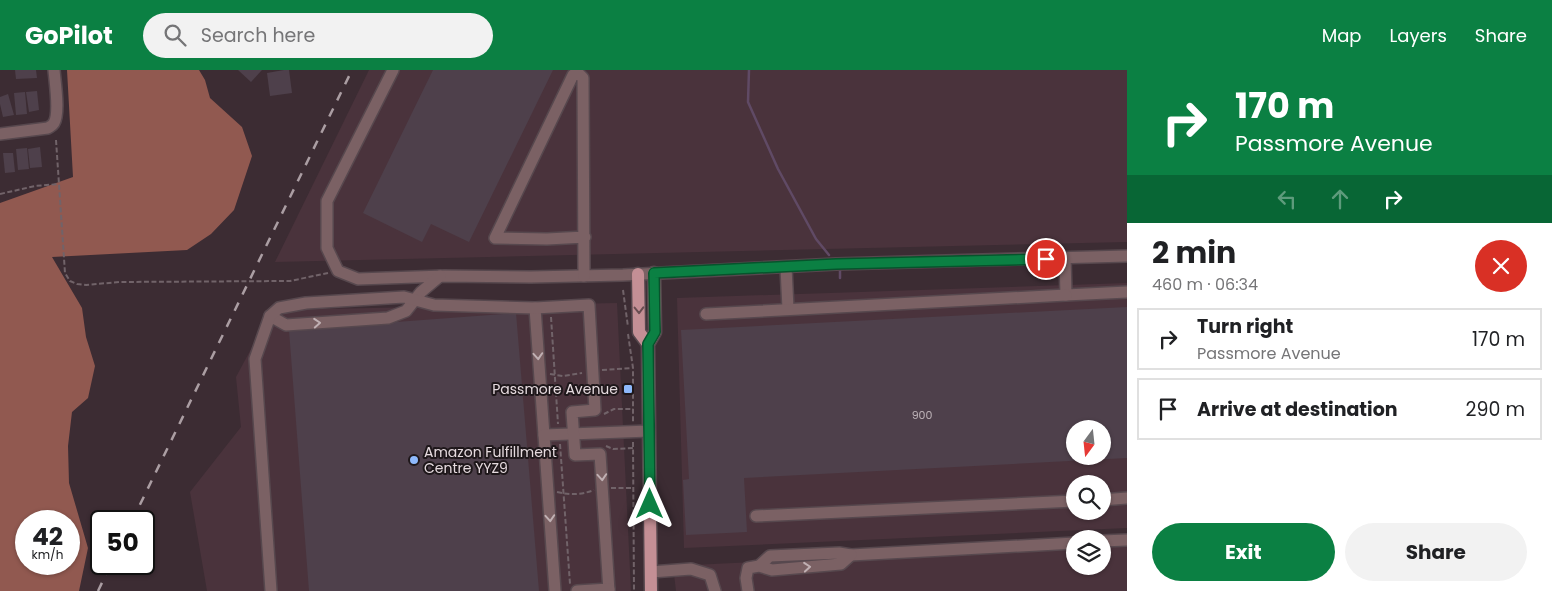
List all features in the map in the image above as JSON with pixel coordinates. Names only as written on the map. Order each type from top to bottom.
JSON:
[{"type":"main road","points":[[651,591],[648,344],[655,332],[654,273]]},
{"type":"main road","points":[[638,274],[639,332],[648,344]]},
{"type":"street","points":[[0,134],[48,128],[54,122],[56,111],[54,70]]},
{"type":"street","points":[[393,70],[327,200],[327,248],[338,270],[358,279],[440,276],[584,276],[786,267],[1127,256]]},
{"type":"street","points":[[584,276],[585,237],[583,78],[579,74],[573,75],[495,238],[547,239],[585,237]]},
{"type":"street","points":[[1065,258],[1066,295]]},
{"type":"street","points":[[786,267],[788,309]]},
{"type":"street","points":[[270,316],[286,325],[388,318],[406,310],[421,292],[440,276]]},
{"type":"street","points":[[706,314],[1127,292]]},
{"type":"street","points":[[271,591],[255,359],[270,316],[279,308],[306,303],[404,297],[434,305],[535,308],[589,305],[595,410],[572,412],[573,434],[575,455],[600,454],[609,590],[577,591]]},
{"type":"street","points":[[535,308],[555,591]]},
{"type":"street","points":[[544,435],[649,431]]},
{"type":"street","points":[[1111,499],[1127,498]]},
{"type":"street","points":[[756,516],[1066,501]]},
{"type":"street","points":[[1111,541],[1127,540]]},
{"type":"street","points":[[748,591],[746,578],[748,568],[759,566],[772,570],[841,564],[851,556],[1066,544]]},
{"type":"street","points":[[651,572],[691,569],[710,575],[715,591]]},
{"type":"path","points":[[56,140],[65,273],[70,281],[86,286],[120,282],[290,281],[338,270]]},
{"type":"path","points":[[0,194],[35,186],[59,184]]},
{"type":"path","points":[[551,307],[570,591]]},
{"type":"path","points":[[540,374],[575,375],[593,370],[633,368]]},
{"type":"path","points":[[548,491],[584,494],[602,489],[634,488]]},
{"type":"shaded area","points":[[67,70],[199,70],[205,80],[210,98],[242,127],[252,156],[234,210],[211,234],[187,250],[52,257],[82,308],[86,337],[95,366],[88,398],[72,412],[68,446],[69,483],[77,510],[15,510],[15,575],[80,575],[80,521],[88,548],[79,591],[0,591],[0,203],[73,177]]},
{"type":"shaded area","points":[[369,70],[1127,70],[1127,242],[275,262]]},
{"type":"shaded area","points":[[1127,283],[1127,528],[684,548],[677,298]]},
{"type":"shaded area","points":[[617,303],[631,591],[207,591],[190,492],[241,427],[236,377],[272,310]]},
{"type":"shaded area","points":[[1127,544],[1127,591],[676,591],[673,566],[1066,546],[1066,575],[1111,575],[1111,545]]},
{"type":"building","points":[[15,70],[36,70],[37,78],[16,79]]},
{"type":"building","points":[[238,70],[262,70],[251,82]]},
{"type":"building","points":[[289,70],[292,93],[270,96],[267,73]]},
{"type":"building","points":[[433,70],[553,70],[469,242],[431,224],[422,242],[363,213]]},
{"type":"building","points":[[37,91],[39,110],[29,112],[26,92]]},
{"type":"building","points":[[25,92],[27,114],[16,115],[14,93]]},
{"type":"building","points":[[8,94],[14,115],[3,117],[0,97]]},
{"type":"building","points":[[40,147],[42,167],[30,168],[28,149]]},
{"type":"building","points":[[27,148],[29,169],[18,170],[16,149]]},
{"type":"building","points":[[3,153],[13,153],[15,172],[5,173]]},
{"type":"building","points":[[1127,307],[1127,458],[1111,459],[1111,420],[1066,420],[1066,461],[744,478],[747,532],[686,535],[683,480],[689,479],[681,330]]},
{"type":"building","name":"Amazon Fulfillment Centre YYZ9","points":[[516,313],[539,591],[309,591],[289,330]]},
{"type":"waterway","points":[[749,70],[748,102],[778,169],[816,239],[829,255]]},
{"type":"waterway","points":[[840,269],[840,278]]},
{"type":"railway","points":[[137,510],[352,70]]},
{"type":"railway","points":[[98,591],[106,575]]},
{"type":"place","name":"Passmore Avenue","points":[[628,389]]},
{"type":"place","name":"Amazon Fulfillment Centre YYZ9","points":[[414,460]]},
{"type":"route","points":[[650,504],[648,344],[655,332],[654,273],[836,264],[1046,259]]}]
